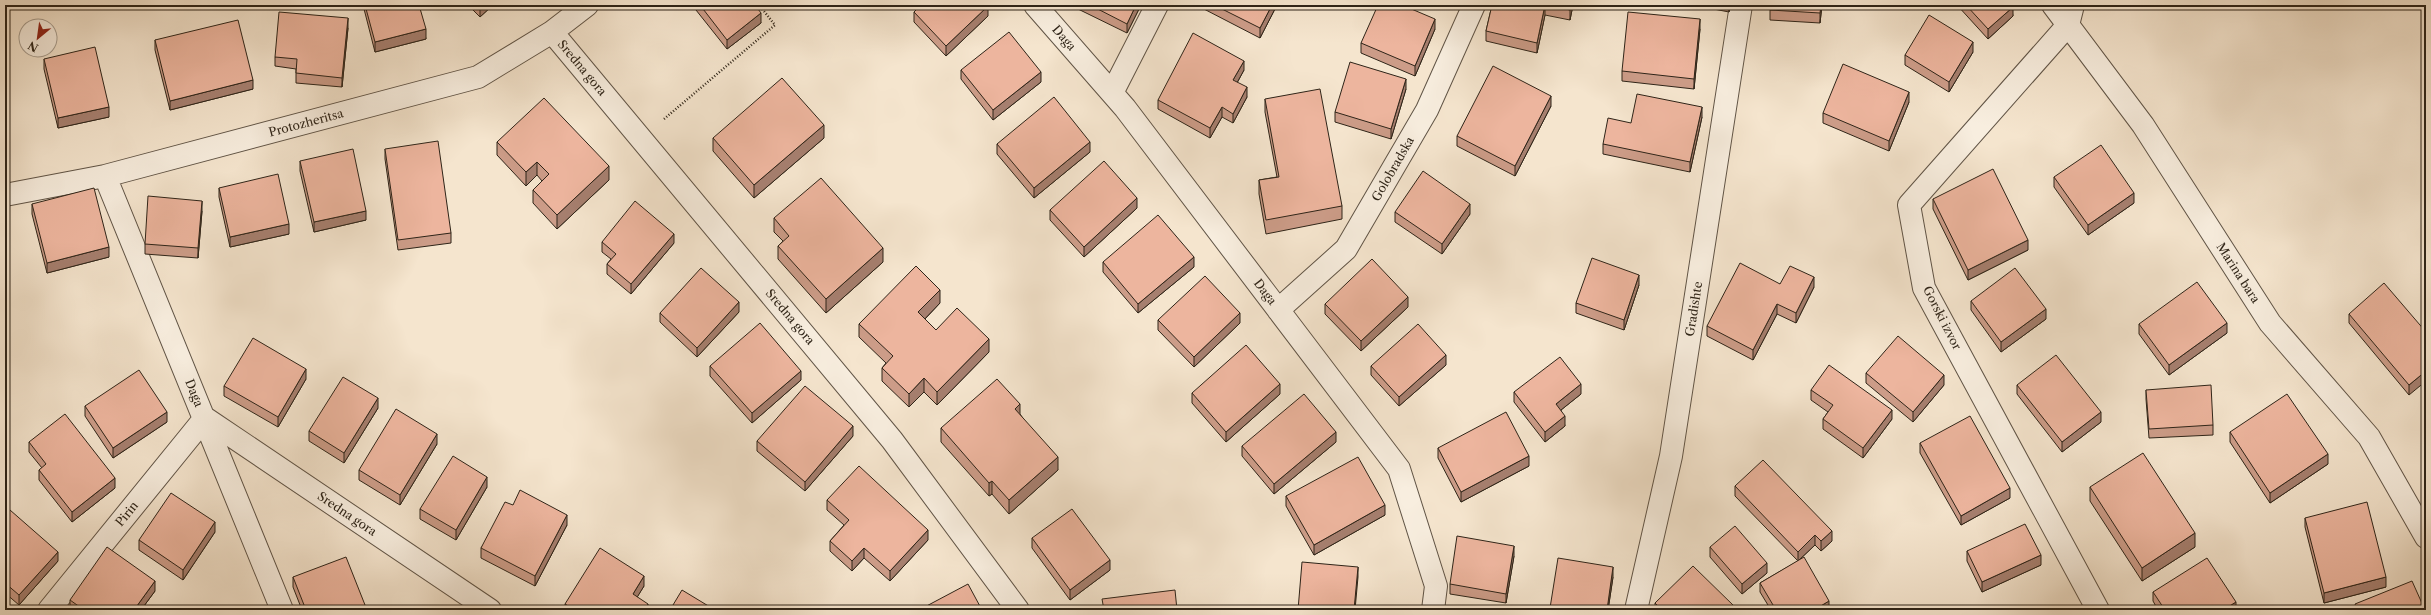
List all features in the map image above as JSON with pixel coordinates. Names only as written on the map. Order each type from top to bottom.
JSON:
[{"type":"street","name":"Protozheritsa","points":[[5,195],[105,176],[478,77],[552,32],[587,5]]},
{"type":"street","name":"Daga","points":[[1035,5],[1112,93],[1398,468],[1436,586],[1433,610]]},
{"type":"street","points":[[1112,93],[1157,5]]},
{"type":"street","name":"Golobradska","points":[[1278,310],[1346,249],[1428,110],[1474,5]]},
{"type":"street","name":"Gradishte","points":[[1636,610],[1671,456],[1740,5]]},
{"type":"street","name":"Marina bara","points":[[2053,5],[2071,15],[2144,125],[2270,324],[2369,437],[2426,537]]},
{"type":"street","name":"Gorski izvor","points":[[2071,15],[1909,206],[1924,288],[2098,610]]},
{"type":"street","name":"Sredna gora","points":[[552,32],[892,440],[1018,610]]},
{"type":"street","name":"Daga","points":[[105,176],[205,418],[279,608]]},
{"type":"street","name":"Sredna gora","points":[[205,418],[490,610]]},
{"type":"street","name":"Pirin","points":[[49,610],[205,418]]},
{"type":"path","points":[[641,138],[775,25],[759,5]]},
{"type":"building","points":[[365,5],[419,5],[426,29],[375,42]]},
{"type":"building","points":[[700,5],[755,5],[761,13],[727,40]]},
{"type":"building","points":[[921,5],[988,6],[946,46],[914,12]]},
{"type":"building","points":[[1090,5],[1136,5],[1127,24]]},
{"type":"building","points":[[1214,5],[1272,5],[1260,28]]},
{"type":"building","points":[[1378,5],[1402,5],[1435,19],[1415,66],[1361,43]]},
{"type":"building","points":[[1492,5],[1545,5],[1537,43],[1486,31]]},
{"type":"building","points":[[1546,5],[1571,5],[1570,10]]},
{"type":"building","points":[[1770,5],[1821,5],[1820,13],[1770,10]]},
{"type":"building","points":[[1966,5],[2011,5],[2013,7],[1988,29]]},
{"type":"building","points":[[279,12],[348,18],[342,78],[296,73],[297,59],[275,57]]},
{"type":"building","points":[[1628,12],[1700,19],[1694,79],[1622,71]]},
{"type":"building","points":[[1929,15],[1973,42],[1949,82],[1905,55]]},
{"type":"building","points":[[238,20],[253,80],[170,101],[155,40]]},
{"type":"building","points":[[1009,32],[1041,72],[993,110],[961,70]]},
{"type":"building","points":[[1193,33],[1244,61],[1233,80],[1247,87],[1233,114],[1222,107],[1210,128],[1158,100]]},
{"type":"building","points":[[95,47],[109,107],[58,118],[44,59],[58,58],[58,56]]},
{"type":"building","points":[[1350,62],[1406,79],[1391,129],[1335,112]]},
{"type":"building","points":[[1843,64],[1909,92],[1889,141],[1823,113]]},
{"type":"building","points":[[1493,66],[1551,96],[1515,166],[1457,136]]},
{"type":"building","points":[[782,78],[824,125],[754,185],[713,138]]},
{"type":"building","points":[[1320,89],[1342,206],[1266,220],[1259,180],[1279,177],[1265,99]]},
{"type":"building","points":[[1637,94],[1702,107],[1690,162],[1603,144],[1608,118],[1631,123]]},
{"type":"building","points":[[1054,97],[1090,142],[1034,188],[997,144]]},
{"type":"building","points":[[544,98],[609,166],[557,215],[533,190],[549,174],[537,162],[526,172],[497,142]]},
{"type":"building","points":[[438,141],[451,233],[398,240],[385,149]]},
{"type":"building","points":[[2101,145],[2134,193],[2088,225],[2054,177]]},
{"type":"building","points":[[353,149],[366,211],[314,222],[300,161]]},
{"type":"building","points":[[1104,161],[1137,198],[1084,247],[1050,210]]},
{"type":"building","points":[[1993,169],[2028,240],[1968,270],[1933,199]]},
{"type":"building","points":[[1423,171],[1470,204],[1442,244],[1395,212]]},
{"type":"building","points":[[278,174],[289,224],[230,237],[219,188]]},
{"type":"building","points":[[821,178],[883,248],[826,299],[778,246],[789,236],[774,218]]},
{"type":"building","points":[[94,188],[109,247],[47,263],[32,204]]},
{"type":"building","points":[[148,196],[202,201],[198,248],[145,244]]},
{"type":"building","points":[[635,201],[674,234],[631,284],[607,264],[616,254],[602,242]]},
{"type":"building","points":[[1158,215],[1194,257],[1138,304],[1103,262]]},
{"type":"building","points":[[1592,258],[1639,275],[1624,320],[1576,303]]},
{"type":"building","points":[[1372,259],[1408,297],[1361,341],[1325,304]]},
{"type":"building","points":[[1740,263],[1780,284],[1790,266],[1814,277],[1796,313],[1777,304],[1753,350],[1707,326]]},
{"type":"building","points":[[916,266],[940,290],[918,312],[936,330],[957,308],[989,339],[937,392],[924,378],[909,394],[882,368],[893,356],[859,324]]},
{"type":"building","points":[[701,268],[739,302],[697,348],[660,313]]},
{"type":"building","points":[[2015,268],[2046,309],[2001,342],[1971,301]]},
{"type":"building","points":[[1205,276],[1240,313],[1194,357],[1158,320]]},
{"type":"building","points":[[2197,282],[2227,323],[2169,365],[2139,324]]},
{"type":"building","points":[[2384,283],[2426,332],[2426,371],[2409,385],[2349,314]]},
{"type":"building","points":[[760,323],[801,371],[752,413],[710,366]]},
{"type":"building","points":[[1418,324],[1446,355],[1399,397],[1371,366]]},
{"type":"building","points":[[1898,336],[1944,375],[1913,412],[1866,373]]},
{"type":"building","points":[[253,338],[306,369],[278,417],[224,386]]},
{"type":"building","points":[[1246,345],[1280,384],[1226,432],[1192,393]]},
{"type":"building","points":[[2056,355],[2101,412],[2062,442],[2017,385]]},
{"type":"building","points":[[1560,357],[1581,384],[1556,404],[1565,416],[1545,432],[1514,392]]},
{"type":"building","points":[[1829,365],[1892,410],[1863,448],[1823,419],[1833,405],[1811,390]]},
{"type":"building","points":[[139,370],[167,412],[113,448],[85,406]]},
{"type":"building","points":[[343,377],[378,398],[344,453],[309,431]]},
{"type":"building","points":[[997,379],[1020,404],[1015,409],[1058,457],[1009,500],[992,481],[989,483],[941,428]]},
{"type":"building","points":[[2211,385],[2213,425],[2149,429],[2146,390]]},
{"type":"building","points":[[805,386],[853,426],[805,482],[757,441]]},
{"type":"building","points":[[1304,394],[1336,432],[1274,484],[1242,446]]},
{"type":"building","points":[[2287,394],[2328,454],[2270,493],[2230,432]]},
{"type":"building","points":[[396,409],[437,434],[400,495],[359,470]]},
{"type":"building","points":[[1506,412],[1529,456],[1461,492],[1438,448]]},
{"type":"building","points":[[65,414],[115,478],[72,512],[39,470],[46,464],[29,442]]},
{"type":"building","points":[[1970,416],[2010,488],[1961,516],[1920,443]]},
{"type":"building","points":[[2143,453],[2195,533],[2142,568],[2090,487]]},
{"type":"building","points":[[453,456],[487,477],[456,530],[420,509]]},
{"type":"building","points":[[1358,457],[1385,505],[1314,545],[1286,496]]},
{"type":"building","points":[[1763,460],[1832,531],[1821,541],[1815,535],[1798,552],[1735,486]]},
{"type":"building","points":[[859,466],[928,530],[890,571],[864,548],[852,561],[830,541],[849,520],[827,500]]},
{"type":"building","points":[[520,490],[567,515],[535,576],[481,548],[505,502],[513,505]]},
{"type":"building","points":[[171,493],[215,522],[183,570],[139,540]]},
{"type":"building","points":[[2367,502],[2386,577],[2324,593],[2305,518]]},
{"type":"building","points":[[1072,509],[1110,560],[1070,590],[1032,538]]},
{"type":"building","points":[[10,510],[58,552],[19,595],[5,583],[5,516]]},
{"type":"building","points":[[2025,524],[2041,555],[1982,582],[1967,551]]},
{"type":"building","points":[[1735,526],[1767,563],[1742,584],[1710,547]]},
{"type":"building","points":[[1457,536],[1514,546],[1506,594],[1450,584]]},
{"type":"building","points":[[107,547],[155,581],[134,610],[84,610],[70,600]]},
{"type":"building","points":[[600,548],[644,576],[633,594],[648,604],[644,610],[575,610],[565,604]]},
{"type":"building","points":[[346,557],[367,610],[306,610],[293,577]]},
{"type":"building","points":[[1804,557],[1829,601],[1814,610],[1776,610],[1760,583]]},
{"type":"building","points":[[1558,558],[1613,567],[1607,610],[1559,610],[1550,608]]},
{"type":"building","points":[[2207,558],[2236,602],[2223,610],[2165,610],[2153,592]]},
{"type":"building","points":[[1302,562],[1358,567],[1354,610],[1298,610]]},
{"type":"building","points":[[1693,566],[1734,606],[1730,610],[1662,610],[1655,603]]},
{"type":"building","points":[[2412,581],[2425,610],[2357,610],[2355,604]]},
{"type":"building","points":[[968,584],[982,610],[919,610]]},
{"type":"building","points":[[682,590],[715,610],[670,610]]},
{"type":"building","points":[[1175,590],[1177,610],[1104,610],[1102,599]]}]
